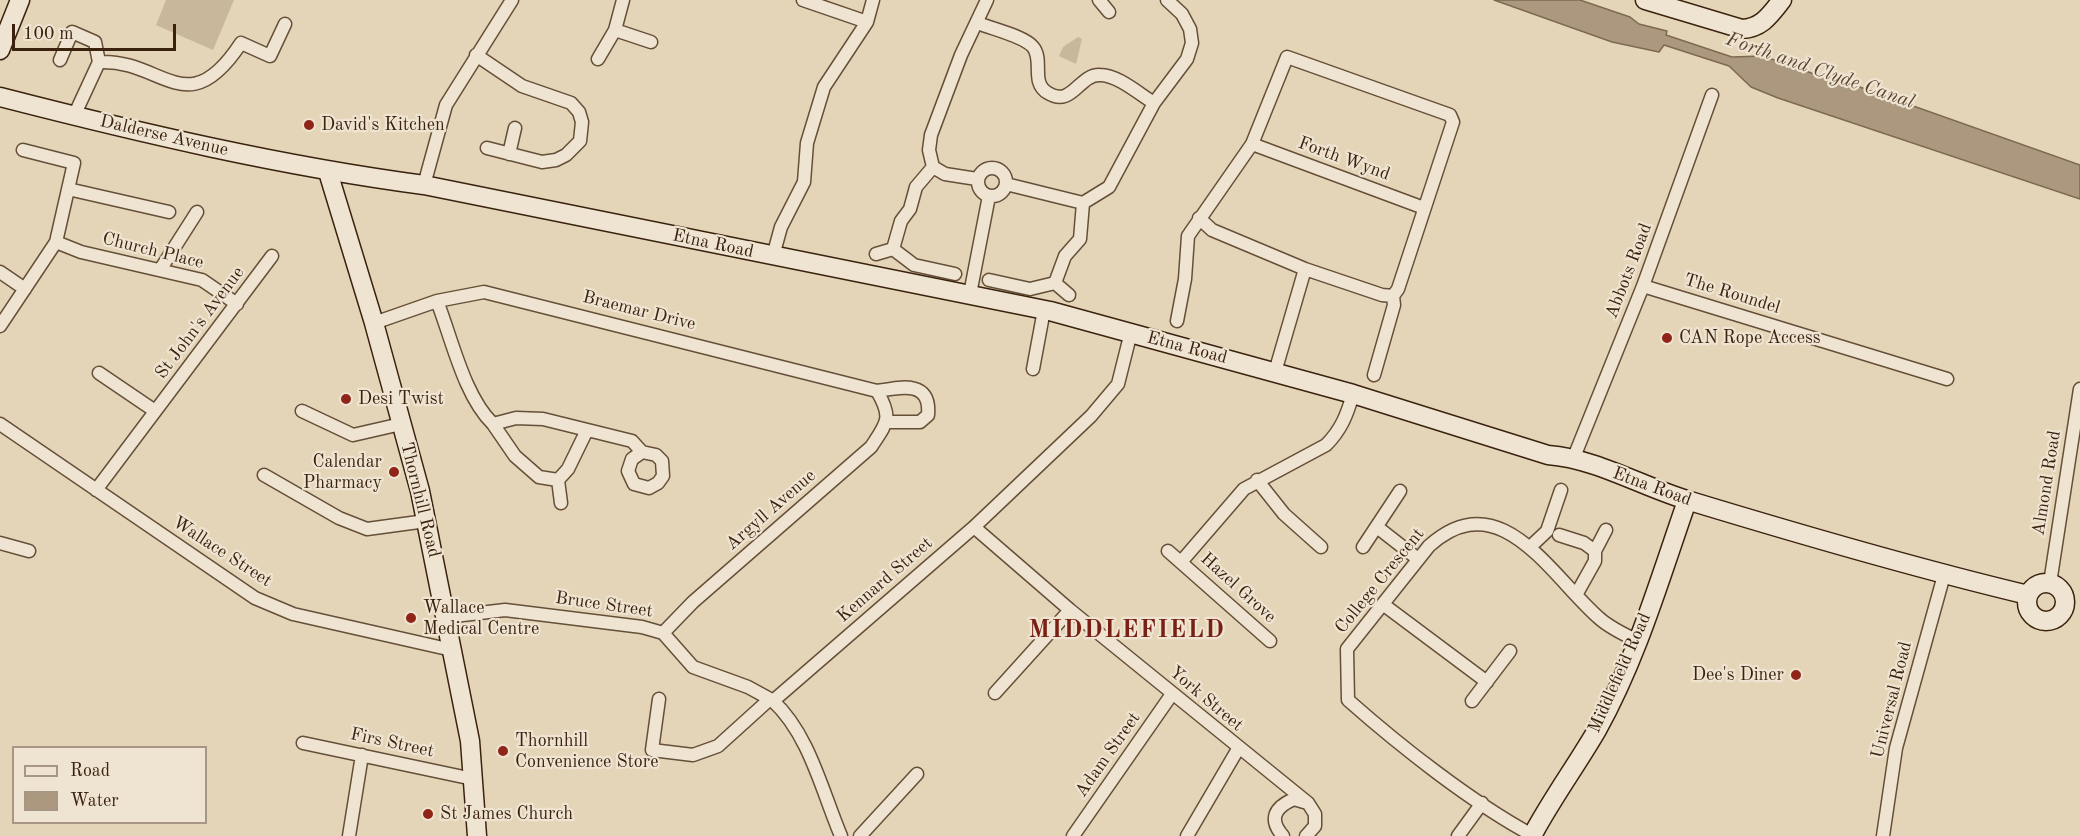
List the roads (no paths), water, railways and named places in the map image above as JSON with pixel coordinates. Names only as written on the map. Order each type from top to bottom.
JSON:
[{"type":"street","points":[[424,184],[446,105],[512,0]]},
{"type":"street","points":[[598,59],[615,30],[623,0]]},
{"type":"street","points":[[803,0],[867,22]]},
{"type":"street","points":[[773,256],[780,227],[804,182],[807,144],[824,87],[867,22],[873,0]]},
{"type":"street","points":[[977,179],[945,174],[933,167],[929,150],[931,135],[961,55],[987,0]]},
{"type":"street","points":[[1099,0],[1109,12]]},
{"type":"street","points":[[1006,184],[1083,202],[1109,187],[1154,103],[1186,58],[1192,43],[1190,28],[1182,14],[1167,0]]},
{"type":"street","points":[[1645,0],[1742,29],[1763,23],[1782,0]]},
{"type":"street","points":[[0,50],[16,1]]},
{"type":"street","points":[[978,23],[1030,44],[1037,54],[1038,79],[1048,94],[1060,98],[1070,95],[1084,82],[1101,75],[1111,77],[1154,103]]},
{"type":"street","points":[[99,62],[112,62],[172,82],[201,82],[215,76],[226,66],[241,43],[270,56],[285,24]]},
{"type":"street","points":[[615,30],[651,42]]},
{"type":"street","points":[[60,60],[72,32],[95,42],[99,62],[74,116]]},
{"type":"street","points":[[476,56],[522,86],[571,103],[579,112],[582,122],[580,141],[566,155],[556,160],[542,162],[487,148]]},
{"type":"street","points":[[1177,321],[1185,279],[1188,236],[1252,144],[1287,57],[1450,115],[1453,122],[1398,290],[1393,296],[1394,305],[1374,375]]},
{"type":"street","name":"Abbots Road","points":[[1574,457],[1643,286],[1712,95]]},
{"type":"street","name":"Dalderse Avenue","points":[[0,97],[74,116],[328,172]]},
{"type":"street","points":[[509,154],[514,128]]},
{"type":"street","name":"Forth Wynd","points":[[1252,144],[1424,208]]},
{"type":"street","points":[[0,326],[56,242],[74,163],[23,150]]},
{"type":"street","points":[[893,249],[901,221],[910,209],[916,187],[933,167]]},
{"type":"street","points":[[993,168],[1004,175],[1006,184],[999,195],[989,196],[980,190],[977,179],[983,171],[993,168]]},
{"type":"street","name":"Etna Road","points":[[328,172],[424,184],[1044,310],[1353,394],[1548,455],[1574,457],[1687,501],[1944,575],[2028,595]]},
{"type":"street","name":"Thornhill Road","points":[[328,172],[374,323],[426,521],[470,741],[477,836]]},
{"type":"street","points":[[68,189],[170,212]]},
{"type":"street","points":[[970,294],[989,196]]},
{"type":"street","points":[[1055,283],[1065,256],[1080,239],[1083,202]]},
{"type":"street","points":[[160,270],[197,212]]},
{"type":"street","points":[[1199,218],[1212,230],[1305,269],[1382,295],[1393,296]]},
{"type":"street","name":"Church Place","points":[[56,242],[81,252],[202,280],[237,304]]},
{"type":"street","points":[[876,254],[893,249]]},
{"type":"street","points":[[893,249],[914,265],[955,274]]},
{"type":"street","name":"St John's Avenue","points":[[96,490],[272,256]]},
{"type":"street","points":[[1275,372],[1305,269]]},
{"type":"street","points":[[0,272],[25,289]]},
{"type":"street","points":[[989,280],[1030,289],[1055,283]]},
{"type":"street","points":[[1055,283],[1070,295]]},
{"type":"street","name":"The Roundel","points":[[1643,286],[1947,379]]},
{"type":"street","name":"Braemar Drive","points":[[374,323],[437,301],[484,292],[508,296],[877,392]]},
{"type":"street","points":[[437,301],[481,412],[493,424],[515,456],[539,477],[558,480]]},
{"type":"street","points":[[1033,369],[1044,310]]},
{"type":"street","name":"Kennard Street","points":[[658,699],[652,750],[693,755],[718,746],[974,527],[1106,401],[1118,384],[1131,332]]},
{"type":"street","points":[[99,373],[155,411]]},
{"type":"street","points":[[904,386],[922,392],[929,402],[928,415],[920,422],[887,422],[886,407],[877,392],[904,386]]},
{"type":"street","name":"Almond Road","points":[[2050,583],[2080,389]]},
{"type":"street","name":"Hazel Grove","points":[[1181,562],[1244,489],[1326,445],[1343,424],[1353,394]]},
{"type":"street","points":[[302,411],[353,435],[401,424]]},
{"type":"street","points":[[493,424],[516,418],[543,419],[632,441],[642,452]]},
{"type":"street","name":"Argyll Avenue","points":[[663,633],[693,602],[871,447],[887,422]]},
{"type":"street","name":"Wallace Street","points":[[0,424],[255,598],[293,614],[452,650]]},
{"type":"street","points":[[561,503],[558,480],[568,469],[587,430]]},
{"type":"street","points":[[264,475],[339,518],[367,529],[426,521]]},
{"type":"street","points":[[1257,480],[1284,514],[1321,547]]},
{"type":"street","points":[[1530,547],[1547,531],[1561,490]]},
{"type":"street","points":[[1363,547],[1400,491]]},
{"type":"street","name":"Middlefield Road","points":[[1532,835],[1597,730],[1638,641],[1687,501]]},
{"type":"street","name":"College Crescent","points":[[1532,835],[1507,821],[1382,730],[1348,700],[1347,650],[1418,559],[1440,535],[1470,524],[1486,524],[1501,528],[1530,547],[1600,619],[1638,641]]},
{"type":"street","name":"York Street","points":[[974,527],[1238,749],[1308,803]]},
{"type":"street","points":[[1377,527],[1418,559]]},
{"type":"street","points":[[1576,595],[1595,561],[1595,551],[1606,530]]},
{"type":"street","points":[[1559,535],[1584,543],[1595,551]]},
{"type":"street","points":[[0,543],[29,551]]},
{"type":"street","name":"Hazel Grove","points":[[1168,551],[1270,641]]},
{"type":"street","name":"Universal Road","points":[[1883,836],[1896,748],[1944,575]]},
{"type":"street","points":[[2050,583],[2061,590],[2073,605],[2055,620],[2042,621],[2031,614],[2027,602],[2028,595],[2038,585],[2050,583]]},
{"type":"street","points":[[1384,605],[1487,682]]},
{"type":"street","name":"Bruce Street","points":[[446,617],[505,610],[642,627],[663,633],[693,667],[748,687],[771,700]]},
{"type":"street","points":[[994,693],[1070,610]]},
{"type":"street","points":[[1472,701],[1510,651]]},
{"type":"street","name":"Adam Street","points":[[1073,836],[1172,694]]},
{"type":"street","points":[[771,700],[786,713],[799,735],[841,836]]},
{"type":"street","name":"Firs Street","points":[[303,743],[473,779]]},
{"type":"street","points":[[1187,836],[1238,749]]},
{"type":"street","points":[[349,836],[362,755]]},
{"type":"street","points":[[860,836],[917,774]]},
{"type":"street","points":[[1283,836],[1276,828],[1275,815],[1281,805],[1294,799],[1308,803],[1315,814],[1315,826],[1306,836]]},
{"type":"street","points":[[1458,836],[1482,803]]},
{"type":"water","points":[[1494,0],[1580,0],[1630,17],[1639,24],[1667,31],[1666,35],[1732,57],[1763,56],[1817,75],[1823,74],[2080,165],[2080,199],[1778,98],[1751,87],[1729,66],[1664,45],[1659,52],[1612,42]]},
{"type":"place","name":"David's Kitchen","points":[[309,125]]},
{"type":"place","name":"CAN Rope Access","points":[[1667,338]]},
{"type":"place","name":"Desi Twist","points":[[346,399]]},
{"type":"place","name":"Calendar Pharmacy","points":[[394,472]]},
{"type":"place","name":"Wallace Medical Centre","points":[[411,618]]},
{"type":"place","name":"Dee's Diner","points":[[1796,675]]},
{"type":"place","name":"Thornhill Convenience Store","points":[[503,751]]},
{"type":"place","name":"St James Church","points":[[428,814]]},
{"type":"district","name":"MIDDLEFIELD","points":[[1127,631]]},
{"type":"water label","name":"Forth and Clyde Canal","points":[[1820,71]]}]
